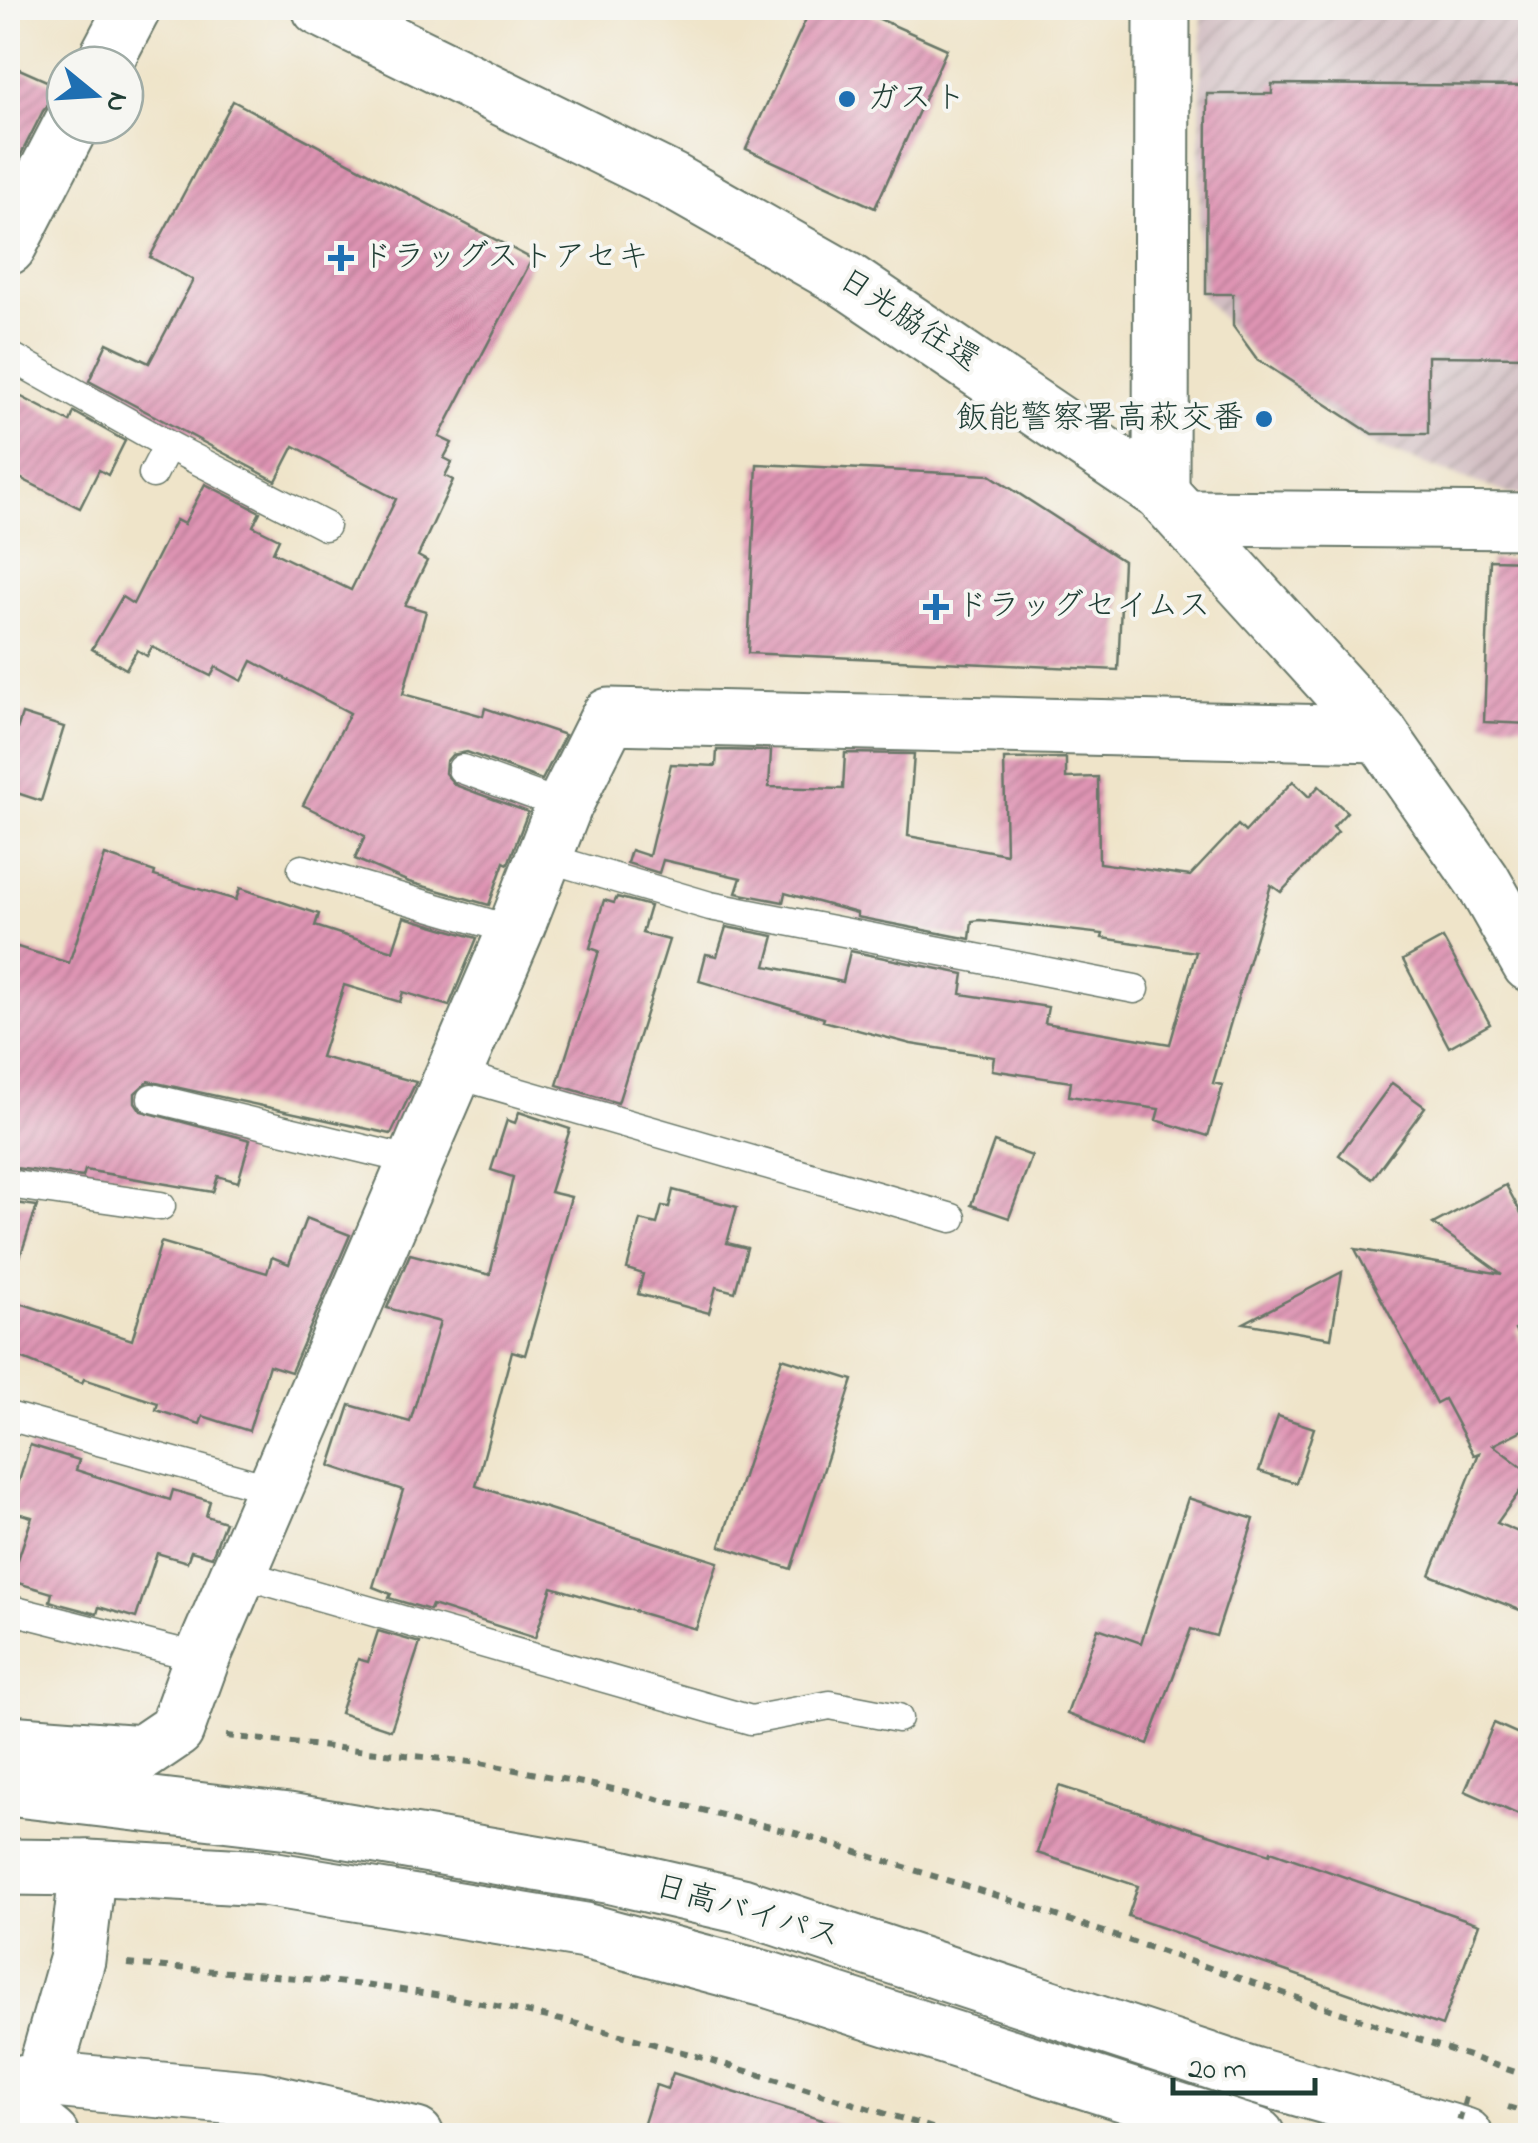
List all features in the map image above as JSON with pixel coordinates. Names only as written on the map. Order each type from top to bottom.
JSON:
[{"type":"main road","points":[[114,45],[133,8]]},
{"type":"main road","points":[[1162,8],[1174,506],[1530,521]]},
{"type":"main road","name":"日光脇往還","points":[[327,9],[672,181],[848,280],[1174,506],[1380,734],[1482,880],[1530,964]]},
{"type":"main road","points":[[8,247],[62,145]]},
{"type":"main road","points":[[8,1743],[142,1753],[176,1730],[238,1572],[515,931],[564,806],[608,716],[1380,734]]},
{"type":"main road","name":"日高バイパス","points":[[8,1788],[290,1821],[612,1876],[742,1906],[1252,2075],[1466,2115]]},
{"type":"main road","name":"日高バイパス","points":[[8,1866],[264,1878],[585,1931],[768,1980],[1257,2136]]},
{"type":"main road","points":[[19,2088],[77,1960],[88,1868]]},
{"type":"main road","points":[[19,2088],[51,2136]]},
{"type":"main road","points":[[19,2088],[259,2099],[416,2136]]},
{"type":"lane","points":[[8,356],[325,526]]},
{"type":"lane","points":[[153,474],[168,444]]},
{"type":"lane","points":[[462,769],[564,806]]},
{"type":"lane","points":[[544,857],[710,906],[1136,989]]},
{"type":"lane","points":[[302,868],[515,931]]},
{"type":"lane","points":[[452,1073],[952,1218]]},
{"type":"lane","points":[[152,1098],[414,1162]]},
{"type":"lane","points":[[8,1184],[162,1206]]},
{"type":"lane","points":[[8,1416],[276,1490]]},
{"type":"lane","points":[[238,1572],[751,1720],[830,1705],[898,1718]]},
{"type":"lane","points":[[8,1609],[202,1658]]},
{"type":"path","points":[[176,1730],[480,1763],[629,1792],[799,1834],[1007,1899],[1530,2077]]},
{"type":"path","points":[[77,1960],[418,1992],[594,2029],[960,2136]]},
{"type":"path","points":[[1455,2136],[1466,2115]]},
{"type":"shaded area","points":[[1202,8],[1530,8],[1530,495],[1512,495],[1369,444],[1258,360],[1198,291]]},
{"type":"building","name":"ガスト","points":[[811,8],[855,8],[947,49],[875,208],[746,149]]},
{"type":"building","points":[[8,64],[45,80],[45,109],[8,180]]},
{"type":"building","points":[[1272,84],[1530,86],[1530,357],[1428,356],[1428,434],[1372,434],[1257,359],[1233,326],[1233,294],[1206,294],[1207,94],[1272,94]]},
{"type":"building","points":[[233,101],[532,259],[439,437],[452,443],[444,458],[452,462],[445,476],[453,480],[418,556],[427,561],[405,605],[426,611],[403,694],[483,716],[485,708],[565,735],[542,780],[467,752],[452,755],[446,762],[445,773],[455,785],[528,812],[489,905],[409,882],[355,859],[365,836],[303,805],[350,713],[252,661],[242,681],[216,667],[211,676],[152,647],[147,656],[137,650],[126,669],[92,649],[122,597],[133,604],[176,520],[184,524],[205,484],[260,512],[253,526],[279,539],[273,552],[351,590],[396,499],[294,446],[276,481],[89,381],[107,343],[149,363],[193,280],[150,257]]},
{"type":"building","points":[[8,390],[70,422],[74,412],[125,441],[108,475],[99,470],[80,508],[8,472]]},
{"type":"building","name":"ドラッグセイムス","points":[[757,464],[990,475],[1123,561],[1118,670],[748,653]]},
{"type":"building","points":[[1490,560],[1530,561],[1530,724],[1484,722]]},
{"type":"building","points":[[22,714],[64,727],[41,801],[8,790],[8,758]]},
{"type":"building","points":[[717,750],[771,751],[769,787],[843,789],[845,753],[914,754],[908,836],[1006,854],[1004,759],[1066,758],[1066,778],[1098,777],[1099,863],[1190,876],[1238,825],[1245,832],[1293,781],[1309,797],[1319,786],[1347,812],[1333,827],[1338,832],[1281,892],[1271,885],[1213,1083],[1223,1085],[1208,1136],[1156,1120],[1159,1109],[1069,1096],[1071,1082],[992,1070],[994,1057],[911,1044],[823,1021],[824,1018],[699,981],[706,954],[717,956],[726,927],[774,936],[766,966],[843,982],[850,951],[964,974],[961,994],[1048,1007],[1045,1023],[1170,1044],[1196,952],[1102,938],[1103,934],[980,920],[972,921],[970,939],[857,917],[857,913],[785,893],[783,902],[736,893],[741,878],[663,860],[659,873],[627,863],[631,850],[649,856],[671,764],[716,766]]},
{"type":"building","points":[[105,855],[155,872],[154,876],[236,900],[240,888],[319,914],[315,926],[393,951],[404,917],[477,938],[449,1006],[403,992],[400,1002],[344,985],[321,1057],[416,1082],[391,1134],[148,1081],[135,1093],[141,1111],[250,1140],[238,1182],[218,1176],[213,1192],[85,1170],[83,1177],[8,1167],[8,944],[69,963]]},
{"type":"building","points":[[617,897],[650,906],[642,933],[669,940],[618,1103],[557,1085],[599,951],[590,948],[604,900],[614,903]]},
{"type":"building","points":[[1443,938],[1490,1024],[1449,1047],[1403,960]]},
{"type":"building","points":[[1392,1083],[1425,1107],[1372,1179],[1339,1155]]},
{"type":"building","points":[[519,1112],[570,1129],[550,1192],[571,1197],[525,1355],[512,1351],[476,1486],[718,1562],[696,1629],[552,1587],[535,1638],[432,1605],[430,1610],[389,1598],[391,1594],[373,1587],[403,1490],[330,1466],[350,1405],[410,1422],[440,1322],[387,1308],[410,1254],[490,1275],[513,1177],[491,1170],[507,1120],[515,1123]]},
{"type":"building","points":[[994,1142],[1032,1156],[1009,1218],[971,1205]]},
{"type":"building","points":[[1506,1185],[1530,1230],[1530,1323],[1515,1330],[1530,1359],[1530,1426],[1493,1445],[1530,1473],[1530,1477],[1497,1523],[1530,1537],[1530,1614],[1430,1575],[1479,1453],[1474,1455],[1444,1399],[1436,1403],[1355,1249],[1502,1274],[1433,1224]]},
{"type":"building","points":[[673,1190],[737,1207],[727,1243],[747,1248],[735,1292],[716,1287],[709,1313],[638,1294],[643,1274],[627,1269],[640,1220],[657,1224],[662,1206],[669,1207]]},
{"type":"building","points":[[8,1202],[37,1206],[15,1272],[8,1271]]},
{"type":"building","points":[[306,1218],[350,1235],[291,1372],[269,1365],[249,1431],[203,1416],[200,1424],[156,1410],[158,1403],[84,1379],[82,1383],[8,1353],[8,1299],[132,1340],[161,1242],[267,1273],[272,1257],[289,1264]]},
{"type":"building","points":[[1342,1272],[1331,1338],[1244,1323]]},
{"type":"building","points":[[782,1358],[853,1380],[791,1569],[720,1546]]},
{"type":"building","points":[[1278,1416],[1314,1428],[1296,1483],[1259,1471]]},
{"type":"building","points":[[30,1445],[79,1460],[76,1470],[170,1500],[173,1490],[210,1501],[206,1516],[225,1522],[212,1557],[191,1551],[187,1562],[157,1553],[136,1618],[99,1607],[97,1614],[59,1604],[50,1601],[52,1593],[11,1581],[32,1517],[10,1511]]},
{"type":"building","points":[[1188,1498],[1254,1519],[1216,1636],[1191,1629],[1148,1744],[1067,1714],[1098,1628],[1141,1643]]},
{"type":"building","points":[[378,1631],[420,1643],[391,1730],[340,1713],[358,1659],[368,1662]]},
{"type":"building","points":[[1494,1723],[1530,1739],[1530,1820],[1465,1791]]},
{"type":"building","points":[[1059,1786],[1270,1854],[1271,1851],[1479,1924],[1442,2026],[1128,1916],[1138,1886],[1037,1853]]},
{"type":"building","points":[[673,2073],[841,2126],[840,2136],[640,2136],[656,2085],[667,2089]]},
{"type":"place","name":"ガスト","points":[[847,99]]},
{"type":"place","name":"ドラッグストアセキ","points":[[341,258]]},
{"type":"place","name":"飯能警察署高萩交番","points":[[1264,419]]},
{"type":"place","name":"ドラッグセイムス","points":[[936,607]]}]
